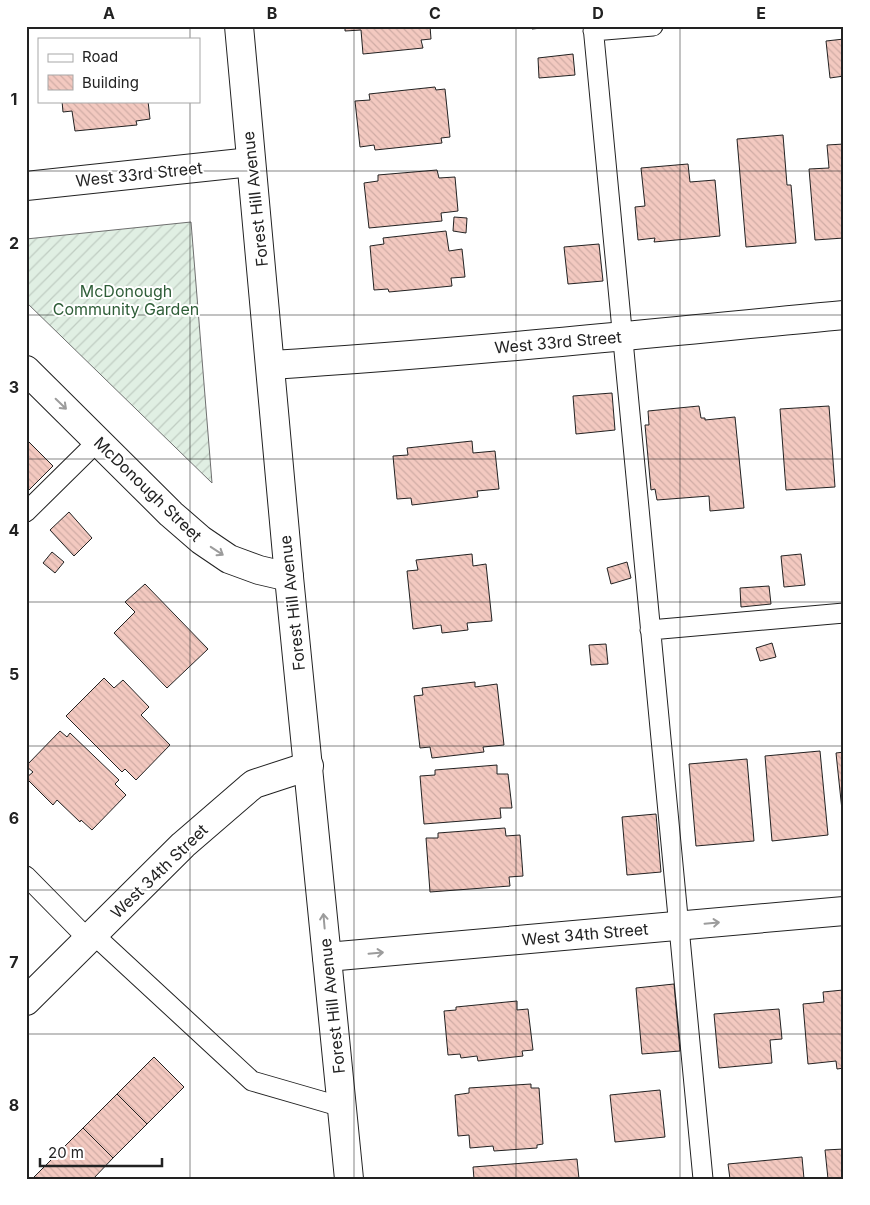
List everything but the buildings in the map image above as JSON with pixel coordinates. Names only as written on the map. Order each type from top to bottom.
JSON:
[{"type":"street","name":"Forest Hill Avenue","points":[[239,26],[289,577],[349,1179]]},
{"type":"street","name":"West 33rd Street","points":[[26,186],[251,162]]},
{"type":"street","name":"West 33rd Street","points":[[271,365],[343,361],[844,315]]},
{"type":"street","name":"McDonough Street","points":[[26,370],[171,514],[201,540],[230,559],[259,570],[289,577]]},
{"type":"street","name":"West 34th Street","points":[[26,1001],[183,845],[254,784],[309,766]]},
{"type":"street","name":"West 34th Street","points":[[327,957],[844,911]]},
{"type":"lane","points":[[653,26],[593,29],[703,1179]]},
{"type":"lane","points":[[26,512],[98,441]]},
{"type":"lane","points":[[650,630],[844,613]]},
{"type":"lane","points":[[26,876],[91,937],[252,1081],[342,1107]]},
{"type":"green space","name":"McDonough Community Garden","points":[[191,222],[212,483],[26,302],[26,239]]}]
